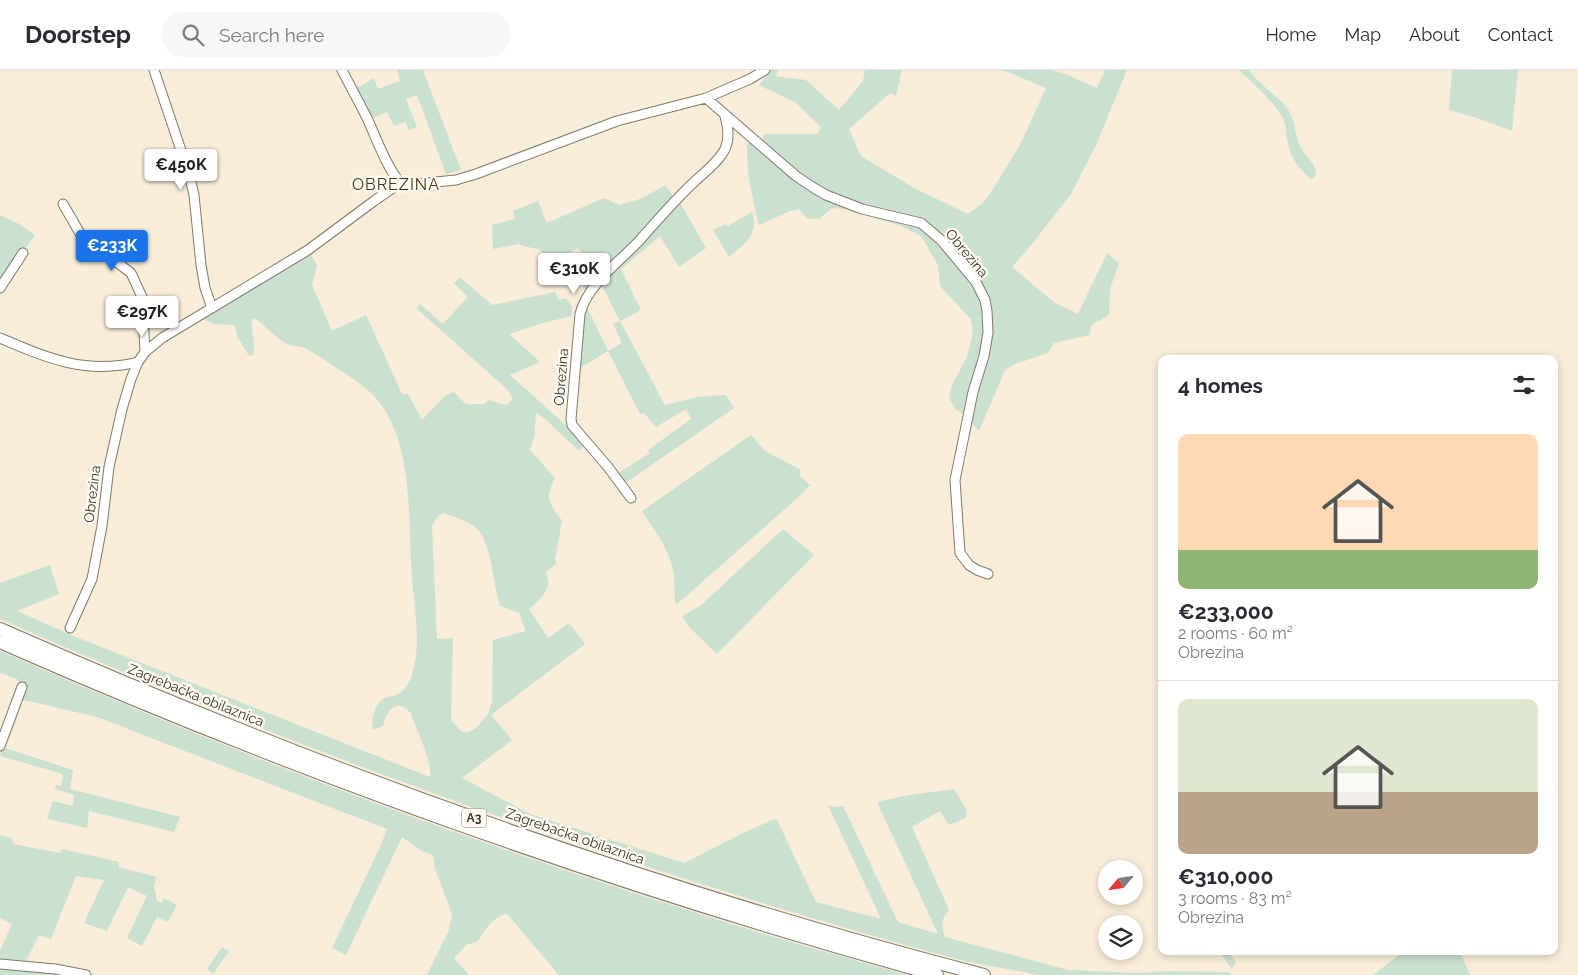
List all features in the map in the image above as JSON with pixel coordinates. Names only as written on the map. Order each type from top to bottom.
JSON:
[{"type":"highway","name":"Zagrebačka obilaznica","points":[[0,629],[133,686],[304,755],[516,833],[763,913],[984,975]]},
{"type":"highway","name":"Zagrebačka obilaznica","points":[[0,642],[227,738],[414,810],[539,854],[663,894],[762,925],[937,975]]},
{"type":"street","points":[[154,70],[189,174],[194,195],[204,281],[212,308]]},
{"type":"street","points":[[342,70],[367,118],[386,161],[400,184],[409,185],[456,180],[476,174],[617,121],[706,98],[750,79],[765,70]]},
{"type":"street","name":"Obrezina","points":[[706,98],[796,176],[826,195],[862,209],[921,223],[941,240],[976,282],[987,311],[988,333],[984,356],[973,392],[955,480],[960,553],[969,564],[988,574]]},
{"type":"street","name":"Obrezina","points":[[631,498],[608,467],[572,425],[580,314],[582,306],[602,278],[639,241],[684,191],[720,156],[725,149],[728,135],[725,116]]},
{"type":"street","name":"Obrezina","points":[[70,628],[92,579],[102,526],[114,439],[131,379],[138,362],[145,352],[162,338],[308,250],[400,184]]},
{"type":"street","points":[[62,204],[81,235],[124,266],[136,281],[142,297],[145,352]]},
{"type":"street","points":[[0,288],[23,253]]},
{"type":"street","points":[[0,338],[67,363],[91,367],[118,367],[138,362]]},
{"type":"street","points":[[0,746],[22,687]]},
{"type":"street","points":[[0,964],[55,969],[86,975]]},
{"type":"green space","points":[[397,70],[423,70],[461,170],[446,174],[417,95],[406,99],[417,127],[409,130],[405,122],[394,126],[387,112],[371,119],[355,89],[374,78],[378,89],[400,81]]},
{"type":"green space","points":[[771,70],[779,70],[775,76],[806,80],[839,110],[863,81],[865,70],[902,70],[896,96],[890,93],[849,129],[861,156],[916,189],[968,214],[982,204],[993,189],[1020,145],[1046,88],[1003,70],[1051,70],[1068,75],[1097,88],[1105,70],[1127,70],[1097,143],[1071,194],[1012,267],[1055,303],[1078,314],[1107,253],[1119,263],[1110,289],[1109,314],[1091,325],[1090,335],[1054,343],[1048,353],[1015,364],[1005,370],[979,431],[964,414],[956,410],[949,398],[952,385],[967,357],[973,333],[971,319],[940,286],[938,265],[921,236],[901,226],[856,210],[832,208],[819,219],[806,218],[799,209],[759,225],[748,172],[748,140],[761,147],[764,134],[818,134],[821,127],[795,102],[759,85]]},
{"type":"green space","points":[[1239,70],[1249,70],[1290,112],[1299,143],[1315,169],[1315,177],[1311,179],[1300,169],[1290,152],[1286,127],[1281,114],[1264,94]]},
{"type":"green space","points":[[1452,70],[1518,70],[1512,131],[1449,110]]},
{"type":"green space","points":[[666,185],[674,198],[586,291],[576,275],[578,273],[575,267],[585,257],[578,248],[549,266],[541,251],[536,248],[519,244],[493,249],[492,225],[515,219],[513,211],[538,201],[546,222],[549,222],[604,198],[619,205],[640,199]]},
{"type":"green space","points":[[679,201],[706,248],[679,267],[660,236],[621,269],[641,310],[620,321],[601,284]]},
{"type":"green space","points":[[752,212],[754,227],[752,233],[745,243],[729,257],[713,230],[726,224],[728,226]]},
{"type":"green space","points":[[0,215],[21,225],[35,235],[0,285]]},
{"type":"green space","points":[[310,252],[317,265],[312,285],[332,331],[366,315],[402,394],[408,394],[422,420],[446,395],[454,392],[466,404],[484,404],[488,400],[506,405],[513,399],[508,390],[417,309],[420,304],[443,324],[468,297],[454,283],[460,277],[492,305],[555,292],[559,300],[566,298],[572,306],[572,316],[509,334],[540,362],[510,375],[585,445],[579,451],[544,418],[536,413],[534,437],[530,450],[555,478],[549,496],[554,509],[562,521],[555,559],[556,564],[546,572],[548,581],[546,591],[529,609],[548,638],[569,623],[585,644],[491,715],[512,740],[462,778],[530,814],[684,863],[775,819],[816,902],[881,919],[828,805],[833,807],[843,806],[898,922],[938,934],[877,802],[954,789],[966,809],[966,818],[949,825],[940,811],[912,827],[949,910],[944,916],[942,923],[945,937],[1068,970],[1140,973],[1165,971],[1229,972],[1232,975],[1037,975],[956,959],[834,924],[712,888],[472,807],[234,717],[0,619],[0,583],[50,565],[59,594],[17,611],[71,635],[430,777],[429,762],[411,714],[406,709],[402,706],[393,707],[387,715],[383,726],[373,730],[372,726],[377,705],[383,699],[399,693],[409,682],[414,666],[417,641],[407,480],[395,432],[385,411],[371,393],[356,381],[303,347],[289,345],[255,318],[252,320],[254,351],[253,355],[249,356],[237,336],[235,325],[214,324],[203,319]],"holes":[[[443,513],[468,522],[481,533],[489,552],[500,606],[519,613],[526,631],[493,640],[492,702],[488,714],[476,728],[469,732],[462,732],[451,720],[453,638],[437,639],[432,526],[438,516]]]},
{"type":"green space","points":[[585,303],[608,351],[580,368],[577,364]]},
{"type":"green space","points":[[620,321],[665,405],[698,397],[726,395],[734,408],[624,484],[617,474],[650,453],[648,450],[691,419],[686,409],[656,427],[644,413],[640,414],[608,351],[622,343],[613,324]]},
{"type":"green space","points":[[751,435],[765,451],[801,470],[799,475],[810,485],[676,605],[674,575],[670,559],[659,537],[642,511]]},
{"type":"green space","points":[[783,529],[814,555],[717,654],[689,627],[682,616],[700,606]]},
{"type":"green space","points":[[0,651],[222,744],[448,830],[676,907],[907,975],[559,975],[508,915],[505,914],[492,922],[478,941],[466,945],[454,958],[469,975],[427,975],[449,930],[452,914],[435,869],[433,855],[420,850],[402,837],[346,955],[332,948],[387,829],[97,717],[20,699],[22,685],[17,679],[0,673]]},
{"type":"green space","points":[[2,747],[73,770],[70,789],[180,817],[174,832],[89,811],[87,828],[47,819],[53,801],[73,806],[74,795],[55,789],[56,785],[61,786],[63,774],[0,756]]},
{"type":"green space","points":[[0,835],[12,838],[13,844],[60,853],[62,849],[119,862],[119,867],[156,877],[154,887],[157,901],[161,903],[164,898],[177,905],[168,922],[157,917],[142,946],[127,938],[147,896],[128,887],[107,931],[84,923],[104,880],[76,876],[51,939],[39,935],[25,963],[0,962],[0,951],[12,924],[0,918]]},
{"type":"green space","points":[[222,947],[229,951],[213,974],[207,969]]},
{"type":"green space","points":[[1222,955],[1230,955],[1236,962],[1232,969]]},
{"type":"green space","points":[[1399,955],[1462,955],[1470,975],[1373,975]]},
{"type":"green space","points":[[0,966],[72,975],[0,975]]},
{"type":"district","name":"OBREZINA","points":[[396,184]]}]
